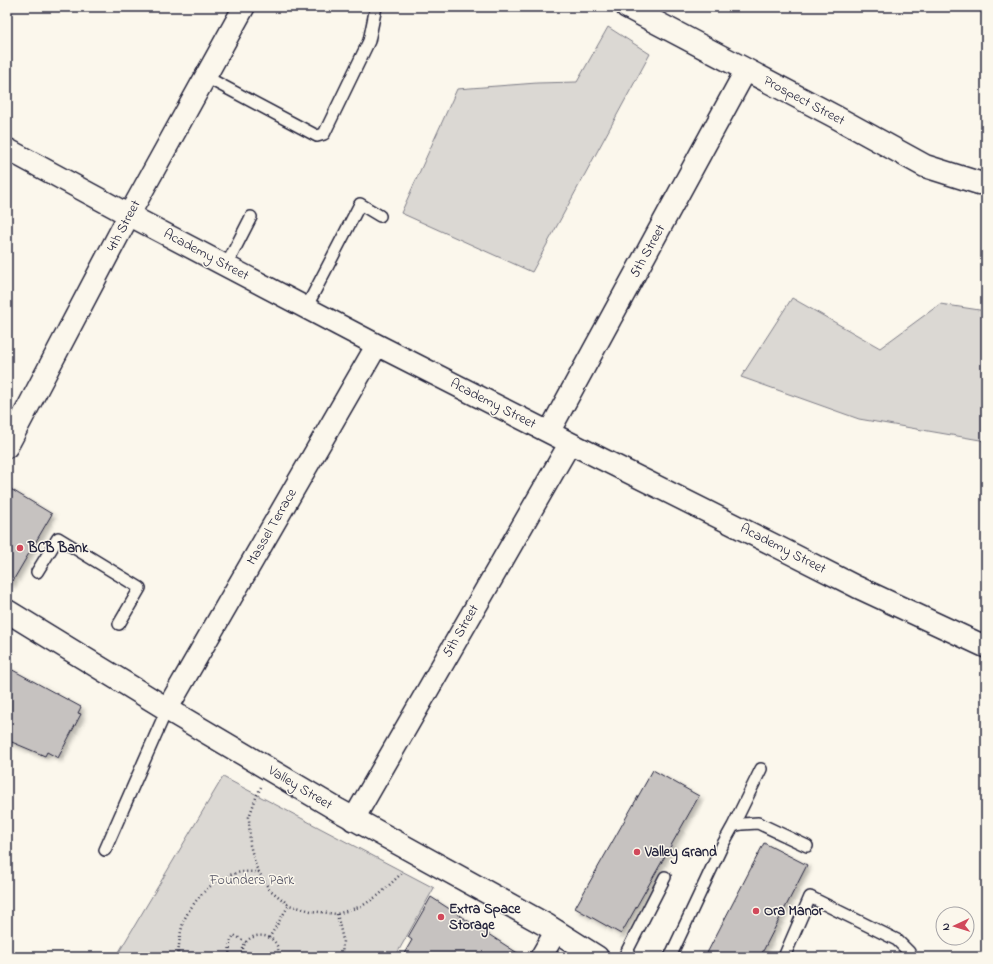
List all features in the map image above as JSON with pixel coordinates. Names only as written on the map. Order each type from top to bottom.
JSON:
[{"type":"main road","name":"Prospect Street","points":[[627,7],[926,166],[979,183],[986,183]]},
{"type":"main road","name":"Valley Street","points":[[7,611],[353,820],[556,931],[597,957]]},
{"type":"street","name":"4th Street","points":[[7,447],[129,215],[244,7]]},
{"type":"street","name":"5th Street","points":[[549,432],[746,70]]},
{"type":"street","name":"Academy Street","points":[[7,149],[129,215],[377,345],[857,587],[986,647]]},
{"type":"street","name":"Massel Terrace","points":[[167,709],[377,345]]},
{"type":"street","name":"5th Street","points":[[353,820],[570,443]]},
{"type":"street","points":[[541,957],[556,931]]},
{"type":"lane","points":[[206,76],[316,136],[324,134],[369,41],[376,7]]},
{"type":"lane","points":[[306,308],[360,204],[380,216]]},
{"type":"lane","points":[[226,266],[252,217]]},
{"type":"lane","points":[[37,572],[58,538],[140,588],[119,624]]},
{"type":"lane","points":[[105,850],[167,709]]},
{"type":"lane","points":[[670,957],[723,844],[761,769]]},
{"type":"lane","points":[[732,826],[758,823],[807,846]]},
{"type":"lane","points":[[624,957],[665,877]]},
{"type":"lane","points":[[784,957],[810,896],[897,940],[909,952],[907,957]]},
{"type":"path","points":[[261,786],[249,817],[250,845],[256,867],[269,889],[288,905],[311,911],[337,914],[362,906],[379,895],[403,872]]},
{"type":"path","points":[[178,957],[180,935],[185,919],[195,902],[209,887],[225,877],[238,873],[259,872]]},
{"type":"path","points":[[269,938],[288,905]]},
{"type":"path","points":[[337,914],[343,940],[342,957]]},
{"type":"path","points":[[228,957],[230,942],[234,935],[246,942]]},
{"type":"path","points":[[243,957],[243,949],[246,942],[259,935],[269,938],[274,942],[277,947],[278,957]]},
{"type":"green space","points":[[608,27],[650,54],[532,272],[401,213],[457,89],[537,83],[577,82]]},
{"type":"green space","points":[[792,298],[880,348],[940,304],[986,311],[986,441],[859,419],[741,377]]},
{"type":"green space","name":"Founders Park","points":[[223,777],[434,888],[395,957],[116,957]]},
{"type":"building","name":"BCB Bank","points":[[9,488],[52,514],[11,584],[7,582],[7,491]]},
{"type":"building","points":[[7,667],[81,707],[78,713],[81,714],[58,758],[47,752],[45,756],[7,740]]},
{"type":"building","name":"Valley Grand","points":[[653,770],[699,796],[621,934],[575,908]]},
{"type":"building","name":"Ora Manor","points":[[764,843],[807,865],[760,957],[705,957]]},
{"type":"building","name":"Extra Space Storage","points":[[431,897],[519,954],[517,957],[402,957],[412,940],[408,937]]},
{"type":"place","name":"BCB Bank","points":[[20,548]]},
{"type":"place","name":"Valley Grand","points":[[637,852]]},
{"type":"place","name":"Ora Manor","points":[[756,911]]},
{"type":"place","name":"Extra Space Storage","points":[[441,917]]}]
